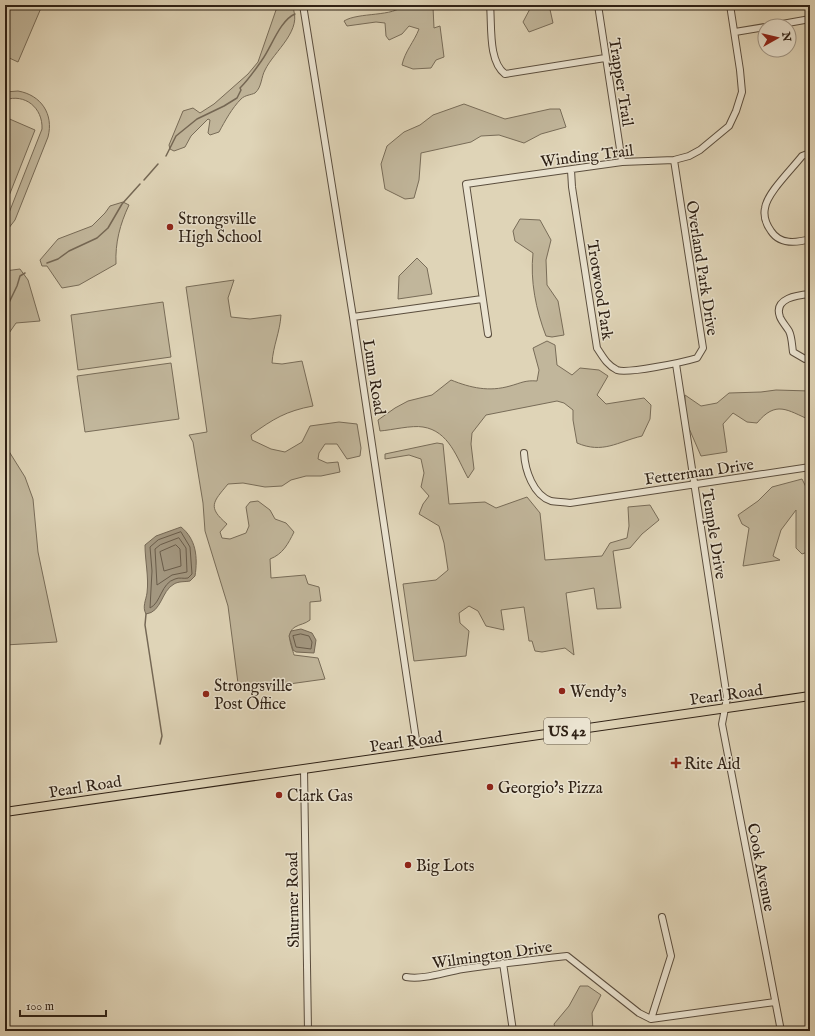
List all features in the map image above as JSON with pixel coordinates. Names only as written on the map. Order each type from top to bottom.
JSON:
[{"type":"main road","name":"Pearl Road","points":[[5,812],[810,696]]},
{"type":"street","name":"Lunn Road","points":[[303,5],[353,317],[418,753]]},
{"type":"street","points":[[490,5],[494,58],[499,69],[505,74],[606,58]]},
{"type":"street","name":"Trapper Trail","points":[[598,5],[622,162]]},
{"type":"street","name":"Winding Trail","points":[[488,334],[466,184],[622,162],[674,160],[689,156],[700,150],[729,126],[736,112],[742,92],[735,32],[730,5]]},
{"type":"street","points":[[797,21],[810,19]]},
{"type":"street","points":[[735,32],[757,28]]},
{"type":"street","points":[[810,153],[802,156],[768,199],[764,217],[773,234],[781,240],[798,242],[810,240]]},
{"type":"street","name":"Overland Park Drive","points":[[674,160],[703,348],[697,358],[676,364]]},
{"type":"street","name":"Trotwood Park","points":[[571,170],[572,187],[597,348],[607,364],[619,371],[676,364]]},
{"type":"street","points":[[810,294],[792,296],[785,300],[780,307],[779,315],[789,331],[794,352],[805,359],[810,358]]},
{"type":"street","points":[[353,317],[482,299]]},
{"type":"street","name":"Temple Drive","points":[[676,364],[726,698],[725,709]]},
{"type":"street","name":"Fetterman Drive","points":[[524,453],[524,466],[535,489],[550,500],[570,503],[810,467]]},
{"type":"street","name":"Cook Avenue","points":[[725,709],[722,724],[781,1031]]},
{"type":"street","name":"Shurmer Road","points":[[304,769],[308,1031]]},
{"type":"street","points":[[662,917],[671,956],[651,1019],[775,1002]]},
{"type":"street","name":"Wilmington Drive","points":[[406,977],[418,979],[438,973],[504,963],[567,956],[639,1013],[651,1019]]},
{"type":"street","points":[[504,963],[513,1031]]},
{"type":"shaded area","points":[[5,5],[40,5],[41,8],[18,62],[5,56]]},
{"type":"shaded area","points":[[283,5],[292,6],[295,15],[294,23],[291,32],[265,70],[257,91],[246,96],[238,103],[219,132],[210,135],[208,133],[210,120],[208,119],[191,136],[185,147],[174,151],[170,149],[169,145],[183,111],[193,108],[200,113],[214,104],[248,74],[258,62],[276,10]]},
{"type":"shaded area","points":[[403,5],[438,5],[433,7],[434,28],[440,26],[444,57],[436,60],[431,68],[413,69],[402,65],[405,55],[419,29],[409,26],[402,34],[389,40],[386,36],[385,23],[376,22],[347,26],[344,21],[358,16],[385,13],[399,9]]},
{"type":"shaded area","points":[[532,5],[549,5],[553,23],[529,32],[523,22]]},
{"type":"shaded area","points":[[18,91],[33,97],[44,107],[49,121],[49,129],[48,137],[15,220],[5,233],[5,223],[42,129],[42,121],[36,109],[31,104],[19,99],[12,98],[5,100],[5,92]]},
{"type":"shaded area","points":[[464,104],[505,119],[550,109],[560,109],[566,127],[541,134],[524,143],[499,135],[481,136],[471,142],[421,153],[419,180],[414,198],[405,199],[385,189],[381,164],[387,146],[404,132],[420,125],[433,115]]},
{"type":"shaded area","points":[[5,117],[35,130],[5,206]]},
{"type":"shaded area","points":[[123,202],[129,205],[119,234],[116,249],[116,264],[79,285],[62,288],[47,266],[42,266],[40,260],[58,239],[92,226],[110,206]]},
{"type":"shaded area","points":[[520,219],[540,220],[551,240],[546,260],[547,285],[558,301],[564,335],[552,337],[546,336],[539,316],[533,285],[533,253],[515,241],[513,231]]},
{"type":"shaded area","points":[[417,258],[427,268],[432,294],[398,299],[399,276]]},
{"type":"shaded area","points":[[20,269],[28,280],[40,321],[16,323],[5,339],[5,271]]},
{"type":"shaded area","points":[[234,280],[228,298],[231,317],[250,319],[281,315],[272,363],[282,364],[302,361],[313,406],[295,410],[273,420],[251,435],[252,440],[271,449],[285,452],[302,442],[310,426],[339,422],[357,424],[361,448],[360,456],[347,459],[337,444],[325,444],[319,453],[318,459],[327,463],[338,462],[340,472],[321,476],[306,476],[291,480],[282,486],[265,487],[243,483],[228,484],[216,500],[214,504],[215,509],[227,524],[220,532],[222,538],[230,539],[246,533],[249,526],[246,507],[250,502],[258,501],[270,510],[275,519],[286,523],[294,532],[282,551],[270,559],[271,578],[305,575],[308,584],[319,587],[321,601],[310,602],[310,620],[295,627],[290,633],[290,636],[294,655],[318,658],[325,679],[239,691],[228,606],[205,531],[203,503],[193,442],[189,435],[207,432],[186,287]]},
{"type":"shaded area","points":[[163,302],[171,357],[78,370],[71,315]]},
{"type":"shaded area","points":[[547,341],[555,345],[557,365],[572,375],[580,368],[599,370],[608,376],[597,395],[606,404],[644,398],[651,405],[650,419],[642,436],[602,447],[586,446],[577,443],[573,420],[573,410],[564,403],[557,401],[486,415],[472,433],[471,444],[474,469],[468,478],[451,446],[439,434],[432,430],[423,427],[413,427],[380,431],[378,420],[408,401],[432,395],[451,380],[473,387],[487,389],[502,388],[526,381],[537,381],[539,370],[533,348]]},
{"type":"shaded area","points":[[171,363],[179,419],[85,432],[77,376]]},
{"type":"shaded area","points":[[776,390],[810,391],[810,420],[788,410],[782,409],[770,411],[757,423],[747,422],[733,413],[723,424],[727,452],[701,456],[685,419],[685,395],[701,406],[717,403],[729,393]]},
{"type":"shaded area","points":[[437,443],[443,444],[449,504],[485,502],[496,508],[527,497],[540,513],[545,560],[602,556],[610,543],[627,538],[629,526],[628,507],[650,505],[659,520],[642,534],[630,548],[613,551],[621,608],[597,609],[594,588],[566,593],[574,655],[565,648],[542,652],[535,651],[532,641],[529,641],[524,607],[501,610],[504,630],[486,626],[478,611],[469,606],[459,613],[460,623],[469,631],[466,656],[414,661],[403,584],[436,580],[448,570],[444,543],[439,526],[419,514],[423,504],[429,496],[421,487],[424,473],[421,459],[409,455],[385,459],[385,454]]},
{"type":"shaded area","points":[[5,445],[25,477],[33,499],[38,552],[57,642],[5,645]]},
{"type":"shaded area","points":[[802,479],[810,495],[810,551],[802,554],[796,548],[796,510],[781,530],[773,556],[780,560],[743,566],[749,528],[742,524],[738,515],[758,501],[772,487]]},
{"type":"shaded area","points":[[580,986],[588,986],[601,995],[592,1013],[593,1031],[556,1031],[554,1024],[569,1006]]},
{"type":"water","points":[[181,527],[190,537],[195,549],[195,576],[190,581],[178,582],[170,587],[155,609],[146,614],[144,606],[148,581],[145,545],[156,536]]},
{"type":"water","points":[[301,629],[312,633],[316,640],[314,653],[296,652],[293,650],[289,636],[291,631]]},
{"type":"waterway","points":[[166,156],[176,136],[197,119],[237,98],[241,90],[240,88],[262,60],[280,28],[290,17],[295,14]]},
{"type":"waterway","points":[[144,180],[158,164]]},
{"type":"waterway","points":[[47,263],[58,259],[69,251],[97,238],[108,228],[122,204],[140,184]]},
{"type":"waterway","points":[[5,311],[20,276],[25,273]]},
{"type":"waterway","points":[[146,614],[145,625],[162,736],[160,744]]},
{"type":"place","name":"Strongsville High School","points":[[170,227]]},
{"type":"place","name":"Wendy's","points":[[562,691]]},
{"type":"place","name":"Strongsville Post Office","points":[[206,694]]},
{"type":"place","name":"Rite Aid","points":[[676,763]]},
{"type":"place","name":"Georgio's Pizza","points":[[490,787]]},
{"type":"place","name":"Clark Gas","points":[[279,795]]},
{"type":"place","name":"Big Lots","points":[[408,865]]}]
